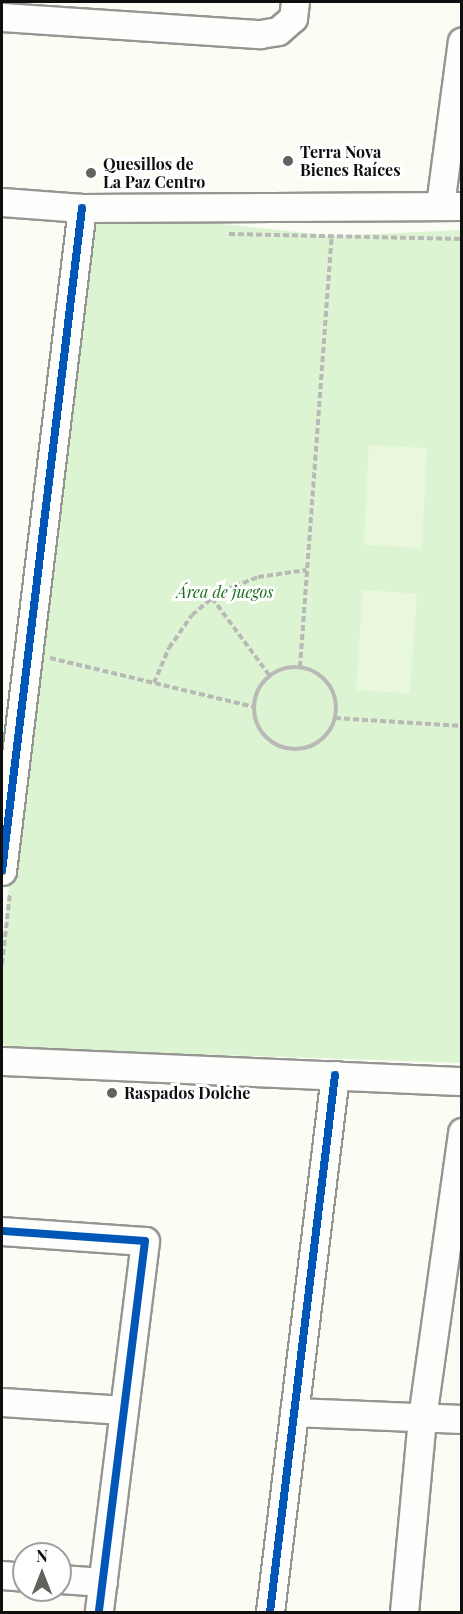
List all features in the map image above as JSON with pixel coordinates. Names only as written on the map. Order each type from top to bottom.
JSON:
[{"type":"street","points":[[2,17],[260,34],[278,31],[293,18],[295,2]]},
{"type":"street","points":[[2,201],[82,208],[451,206],[462,41]]},
{"type":"street","points":[[2,871],[82,208]]},
{"type":"street","points":[[2,1061],[462,1081]]},
{"type":"street","points":[[270,1612],[335,1075]]},
{"type":"street","points":[[404,1612],[422,1418],[462,1131]]},
{"type":"street","points":[[2,1231],[146,1241],[99,1612]]},
{"type":"street","points":[[2,1402],[124,1410]]},
{"type":"street","points":[[294,1412],[462,1419]]},
{"type":"street","points":[[72,1580],[103,1582]]},
{"type":"path","points":[[216,234],[462,239]]},
{"type":"path","points":[[300,667],[332,236]]},
{"type":"path","points":[[154,683],[169,648],[192,615],[212,598],[258,577],[307,570]]},
{"type":"path","points":[[212,598],[270,676]]},
{"type":"path","points":[[41,656],[254,707]]},
{"type":"path","points":[[300,667],[325,679],[336,704],[335,718],[321,740],[297,749],[272,741],[262,732],[254,707],[256,695],[270,676],[300,667]]},
{"type":"path","points":[[335,718],[462,726]]},
{"type":"green space","name":"Área de juegos","points":[[82,208],[332,236],[461,230],[461,1063],[11,1048],[2,1043],[2,953]]},
{"type":"green space","points":[[369,445],[427,448],[422,548],[364,545]]},
{"type":"green space","points":[[363,590],[417,594],[410,694],[356,690]]},
{"type":"cycle path","points":[[2,871],[82,208]]},
{"type":"cycle path","points":[[270,1612],[335,1075]]},
{"type":"cycle path","points":[[2,1231],[145,1241],[99,1612]]},
{"type":"place","name":"Terra Nova Bienes Raíces","points":[[288,161]]},
{"type":"place","name":"Quesillos de La Paz Centro","points":[[91,173]]},
{"type":"place","name":"Raspados Dolche","points":[[112,1093]]}]
